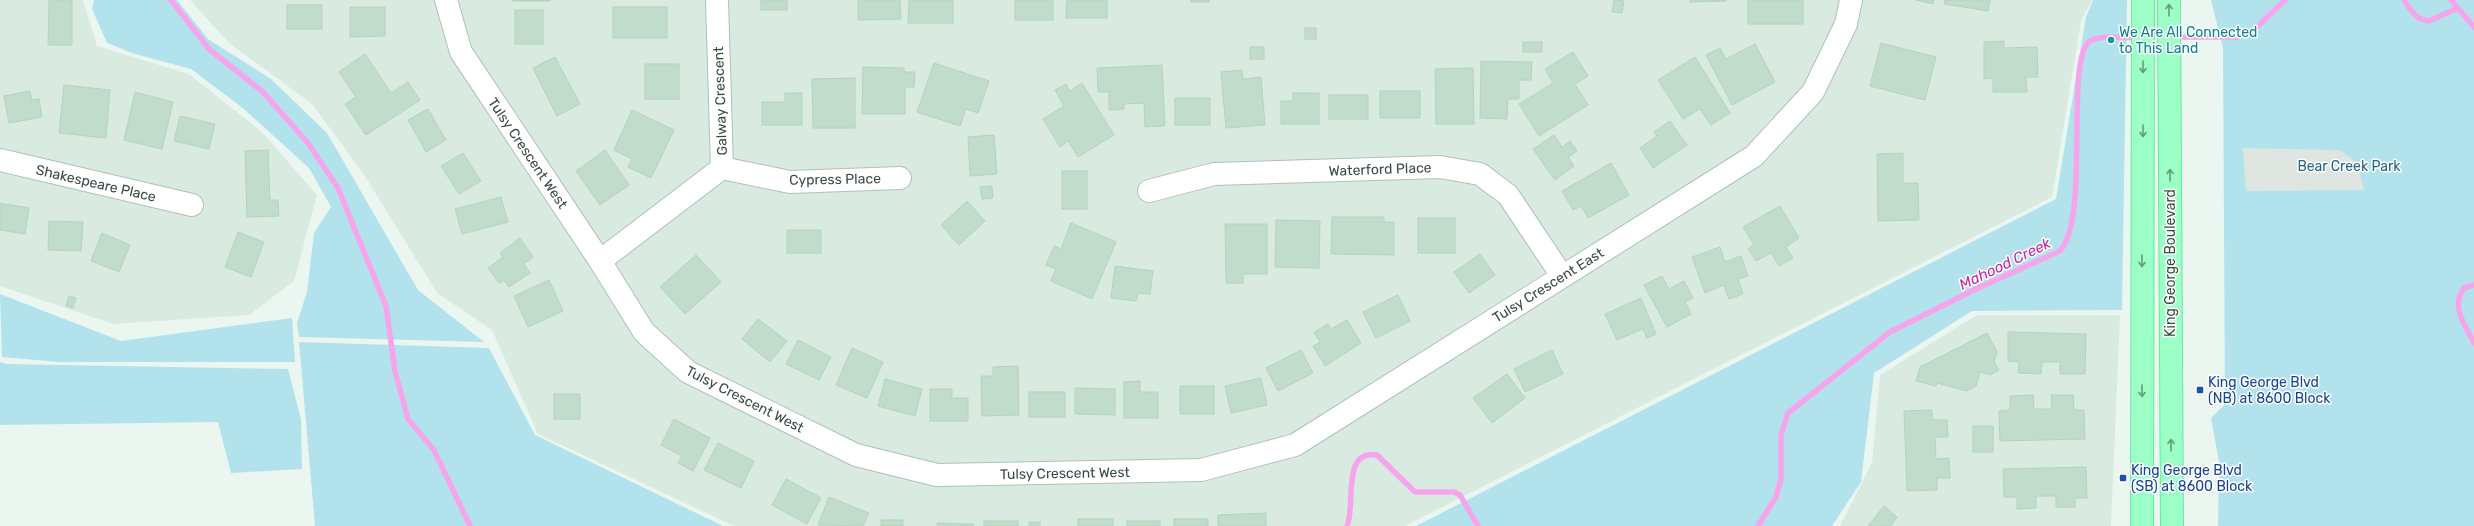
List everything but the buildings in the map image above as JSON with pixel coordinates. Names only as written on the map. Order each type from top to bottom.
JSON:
[{"type":"main road","name":"King George Boulevard","points":[[2142,526],[2143,0]]},
{"type":"main road","name":"King George Boulevard","points":[[2169,0],[2172,526]]},
{"type":"street","name":"Tulsy Crescent West","points":[[446,0],[461,52],[600,261],[644,332],[688,372],[856,455],[937,475],[1168,471]]},
{"type":"street","name":"Galway Crescent","points":[[600,261],[722,168],[717,0]]},
{"type":"street","name":"Tulsy Crescent East","points":[[1168,471],[1201,470],[1295,445],[1754,156],[1813,92],[1846,24],[1851,0]]},
{"type":"street","name":"Shakespeare Place","points":[[0,160],[192,205]]},
{"type":"street","name":"Waterford Place","points":[[1149,190],[1214,174],[1440,167],[1480,174],[1508,195],[1562,276]]},
{"type":"street","name":"Cypress Place","points":[[722,168],[790,182],[900,178]]},
{"type":"shaded area","points":[[0,0],[83,0],[97,46],[189,74],[262,132],[317,195],[294,281],[249,315],[113,324],[0,286]]},
{"type":"shaded area","points":[[190,0],[2092,0],[2081,21],[2052,197],[1405,526],[734,526],[538,434],[492,330],[437,293],[363,173],[312,104],[229,43]]},
{"type":"shaded area","points":[[2243,148],[2339,150],[2349,156],[2357,164],[2364,190],[2246,191]]},
{"type":"shaded area","points":[[1977,315],[2120,315],[2111,526],[1840,526],[1872,463],[1880,375]]},
{"type":"green space","points":[[94,0],[177,0],[208,39],[271,79],[327,133],[418,290],[484,342],[299,337],[297,323],[307,292],[314,233],[331,207],[309,168],[244,109],[191,69],[135,54],[107,43],[92,9]]},
{"type":"green space","points":[[2093,0],[2127,0],[2122,310],[1972,311],[1874,373],[1861,482],[1832,526],[1416,526],[2056,199],[2086,17]]},
{"type":"green space","name":"Bear Creek Park","points":[[2211,0],[2474,0],[2474,526],[2218,526],[2219,462],[2211,418],[2225,404],[2223,48]]},
{"type":"green space","points":[[0,294],[121,341],[292,318],[295,362],[59,362],[2,357]]},
{"type":"green space","points":[[299,342],[489,348],[535,435],[723,526],[315,526]]},
{"type":"green space","points":[[0,362],[7,364],[288,369],[301,419],[302,469],[231,473],[218,422],[0,425]]},
{"type":"waterway","points":[[171,0],[209,49],[263,92],[308,143],[338,188],[386,306],[395,371],[408,419],[434,450],[470,526]]},
{"type":"waterway","name":"Mahood Creek","points":[[2173,37],[2238,37],[2254,30],[2285,0]]},
{"type":"waterway","name":"Mahood Creek","points":[[2404,0],[2417,17],[2429,21],[2458,8]]},
{"type":"waterway","points":[[2451,0],[2474,27]]},
{"type":"waterway","name":"Mahood Creek","points":[[1758,526],[1776,497],[1781,479],[1781,435],[1788,413],[1890,332],[1976,289],[2060,251],[2069,233],[2074,206],[2077,106],[2079,77],[2083,54],[2090,41],[2095,39],[2107,37],[2139,38]]},
{"type":"waterway","points":[[2474,285],[2464,288],[2458,302],[2460,316],[2474,343]]},
{"type":"waterway","name":"Mahood Creek","points":[[1347,526],[1354,469],[1358,461],[1366,455],[1377,455],[1415,492],[1454,492],[1460,495],[1478,526]]},
{"type":"place","name":"We Are All Connected to This Land","points":[[2111,40]]},
{"type":"place","name":"King George Blvd (NB) at 8600 Block","points":[[2200,390]]},
{"type":"place","name":"King George Blvd (SB) at 8600 Block","points":[[2123,478]]}]
